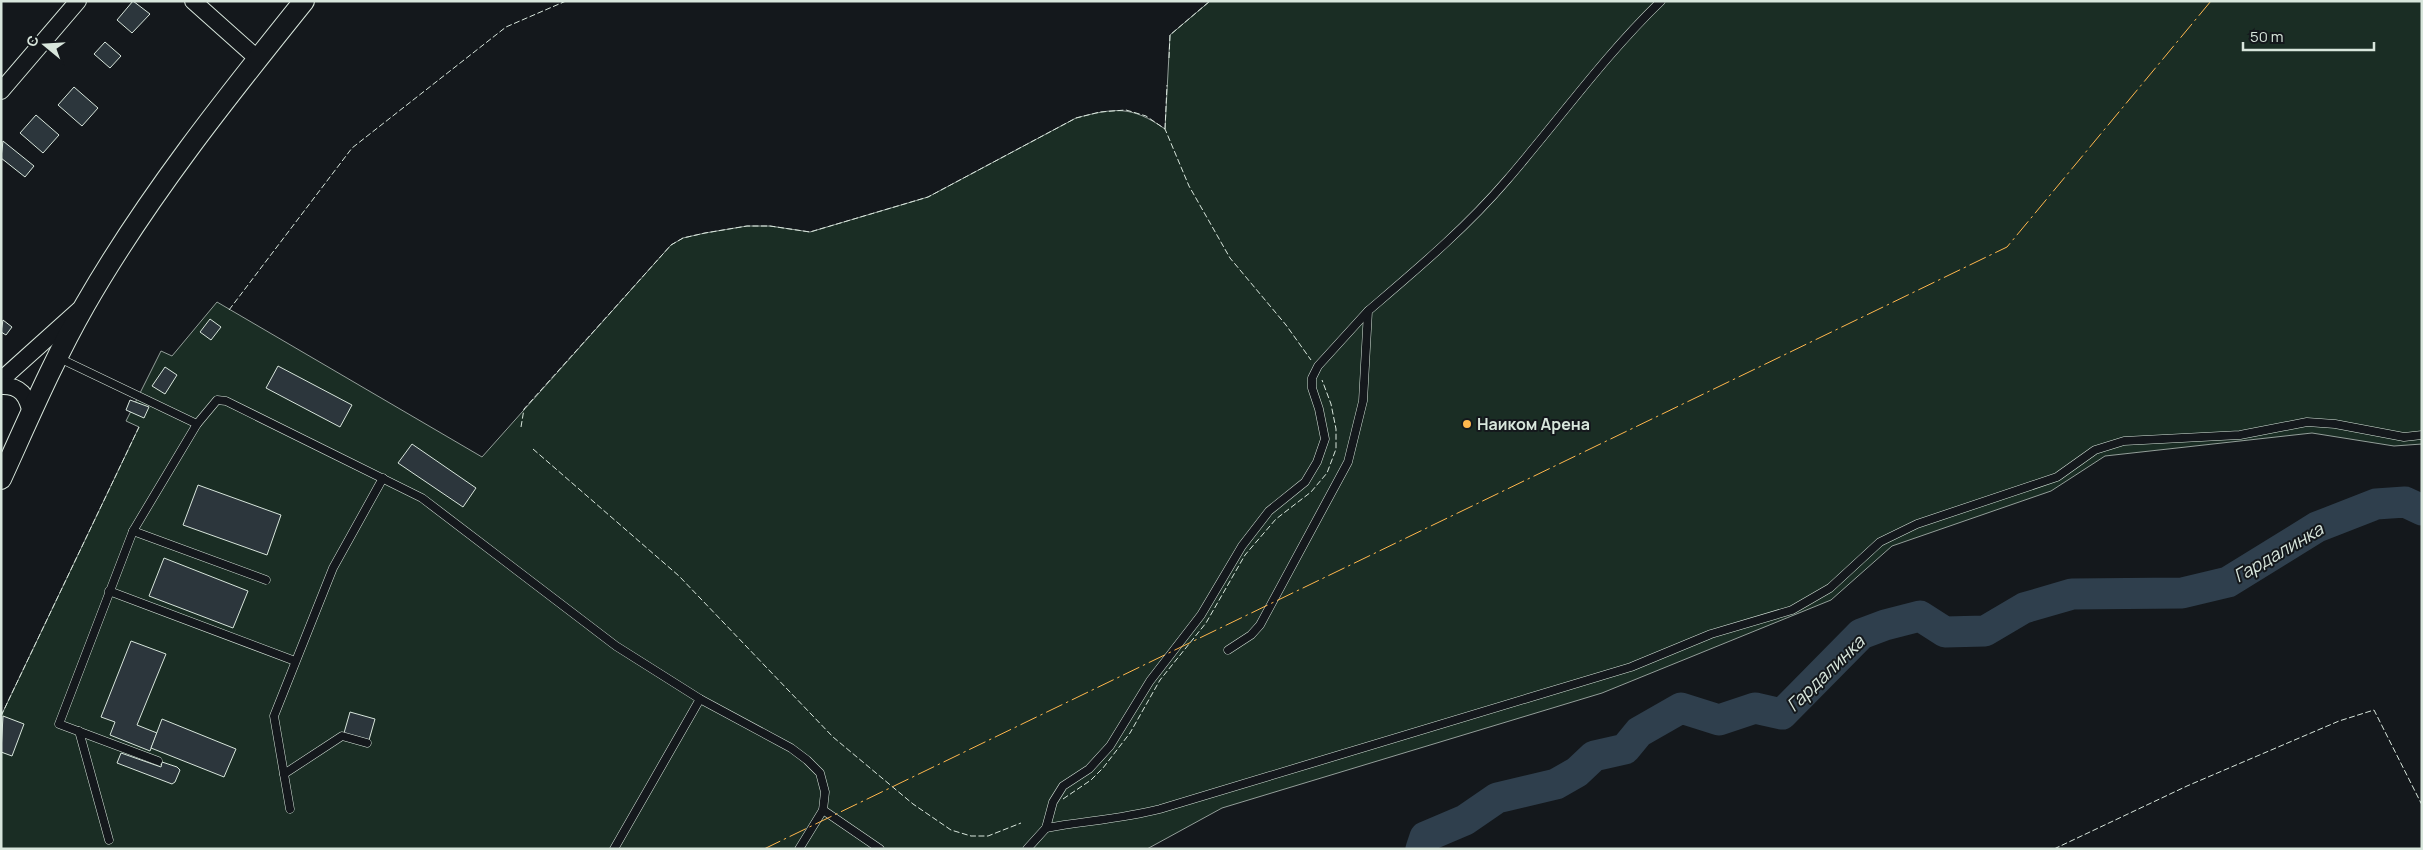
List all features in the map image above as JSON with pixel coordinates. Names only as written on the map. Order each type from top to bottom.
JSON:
[{"type":"street","points":[[1,91],[78,1]]},
{"type":"street","points":[[193,1],[258,59]]},
{"type":"street","points":[[1,478],[57,357],[85,304],[143,212],[304,1]]},
{"type":"street","points":[[1,380],[85,304]]},
{"type":"street","points":[[1,386],[20,389],[27,398],[31,413]]},
{"type":"lane","points":[[1027,849],[1046,828],[1053,802],[1063,786],[1088,769],[1110,746],[1150,681],[1201,615],[1242,546],[1269,511],[1305,482],[1318,462],[1324,438],[1319,409],[1312,388],[1312,378],[1318,366],[1368,311],[1456,235],[1506,180],[1607,57],[1661,1]]},
{"type":"lane","points":[[1228,650],[1251,635],[1260,625],[1348,462],[1363,401],[1368,311]]},
{"type":"lane","points":[[57,357],[196,424]]},
{"type":"lane","points":[[158,761],[59,724],[132,531],[196,424],[217,400],[226,401],[422,498],[616,646],[700,699],[791,748],[807,760],[820,773],[825,792],[823,810],[799,849]]},
{"type":"lane","points":[[1046,828],[1087,820],[1127,818],[1160,809],[1631,667],[1711,634],[1792,610],[1830,588],[1880,542],[1917,524],[2057,476],[2095,450],[2124,441],[2240,436],[2307,422],[2335,424],[2404,437],[2422,435]]},
{"type":"lane","points":[[290,809],[274,716],[333,568],[383,478]]},
{"type":"lane","points":[[132,531],[266,580]]},
{"type":"lane","points":[[109,591],[295,661]]},
{"type":"lane","points":[[614,849],[700,699]]},
{"type":"lane","points":[[79,731],[109,840]]},
{"type":"lane","points":[[284,774],[342,736],[367,743]]},
{"type":"lane","points":[[823,810],[880,849]]},
{"type":"green space","name":"Наиком Арена","points":[[1210,1],[2422,1],[2422,444],[2394,446],[2312,433],[2105,456],[2051,491],[1892,546],[1831,600],[1602,693],[1222,808],[1147,849],[1,849],[1,716],[139,427],[126,421],[161,351],[172,356],[217,302],[482,457],[671,245],[683,238],[747,226],[770,226],[810,232],[928,197],[1076,118],[1101,112],[1132,112],[1153,121],[1165,129],[1170,35]]},
{"type":"building","points":[[133,1],[150,14],[132,33],[117,20]]},
{"type":"building","points":[[105,42],[121,56],[110,68],[94,54]]},
{"type":"building","points":[[74,87],[98,108],[82,126],[58,105]]},
{"type":"building","points":[[36,115],[59,135],[43,153],[20,133]]},
{"type":"building","points":[[3,141],[34,166],[25,177],[1,158]]},
{"type":"building","points":[[210,319],[221,327],[211,340],[200,332]]},
{"type":"building","points":[[3,320],[12,327],[6,335],[1,332]]},
{"type":"building","points":[[278,366],[352,405],[340,427],[266,388]]},
{"type":"building","points":[[165,367],[177,375],[165,394],[152,386]]},
{"type":"building","points":[[130,400],[149,407],[144,418],[126,410]]},
{"type":"building","points":[[412,444],[476,488],[463,507],[398,463]]},
{"type":"building","points":[[198,485],[281,515],[267,555],[183,525]]},
{"type":"building","points":[[164,558],[248,591],[233,628],[149,596]]},
{"type":"building","points":[[131,641],[166,654],[137,725],[157,733],[150,751],[110,735],[115,722],[101,717]]},
{"type":"building","points":[[350,712],[375,719],[369,740],[344,733]]},
{"type":"building","points":[[3,716],[24,724],[12,756],[1,752]]},
{"type":"building","points":[[162,719],[236,749],[224,777],[151,748]]},
{"type":"building","points":[[121,753],[161,767],[162,762],[177,767],[180,770],[175,782],[172,784],[117,763]]},
{"type":"waterway","name":"Гардалинка","points":[[1421,849],[1425,837],[1465,820],[1497,798],[1556,784],[1577,772],[1594,756],[1625,749],[1639,732],[1681,708],[1719,720],[1755,708],[1782,714],[1861,634],[1885,625],[1920,616],[1945,632],[1985,631],[2024,608],[2072,594],[2182,593],[2228,582],[2317,527],[2376,504],[2405,502],[2422,510]]},
{"type":"fence","points":[[229,310],[352,148],[506,27],[566,1]]},
{"type":"fence","points":[[1169,58],[1170,35],[1210,1]]},
{"type":"fence","points":[[1165,129],[1167,85]]},
{"type":"fence","points":[[521,427],[524,409],[671,245],[683,238],[747,226],[770,226],[810,232],[928,197],[1076,118],[1100,112],[1126,110],[1146,116],[1165,129],[1189,186],[1230,258],[1286,325],[1311,360]]},
{"type":"fence","points":[[1063,799],[1091,780],[1103,768],[1130,733],[1160,680],[1206,623],[1245,555],[1276,519],[1311,492],[1327,473],[1336,449],[1336,429],[1331,404],[1322,380]]},
{"type":"fence","points":[[1,716],[139,427]]},
{"type":"fence","points":[[533,449],[679,576],[833,737],[913,804],[951,830],[971,836],[988,836],[1021,823]]},
{"type":"fence","points":[[2054,849],[2187,786],[2339,721],[2374,710],[2422,805]]},
{"type":"power","points":[[764,849],[2007,247],[2211,1]]},
{"type":"place","name":"Наиком Арена","points":[[1467,424]]}]
